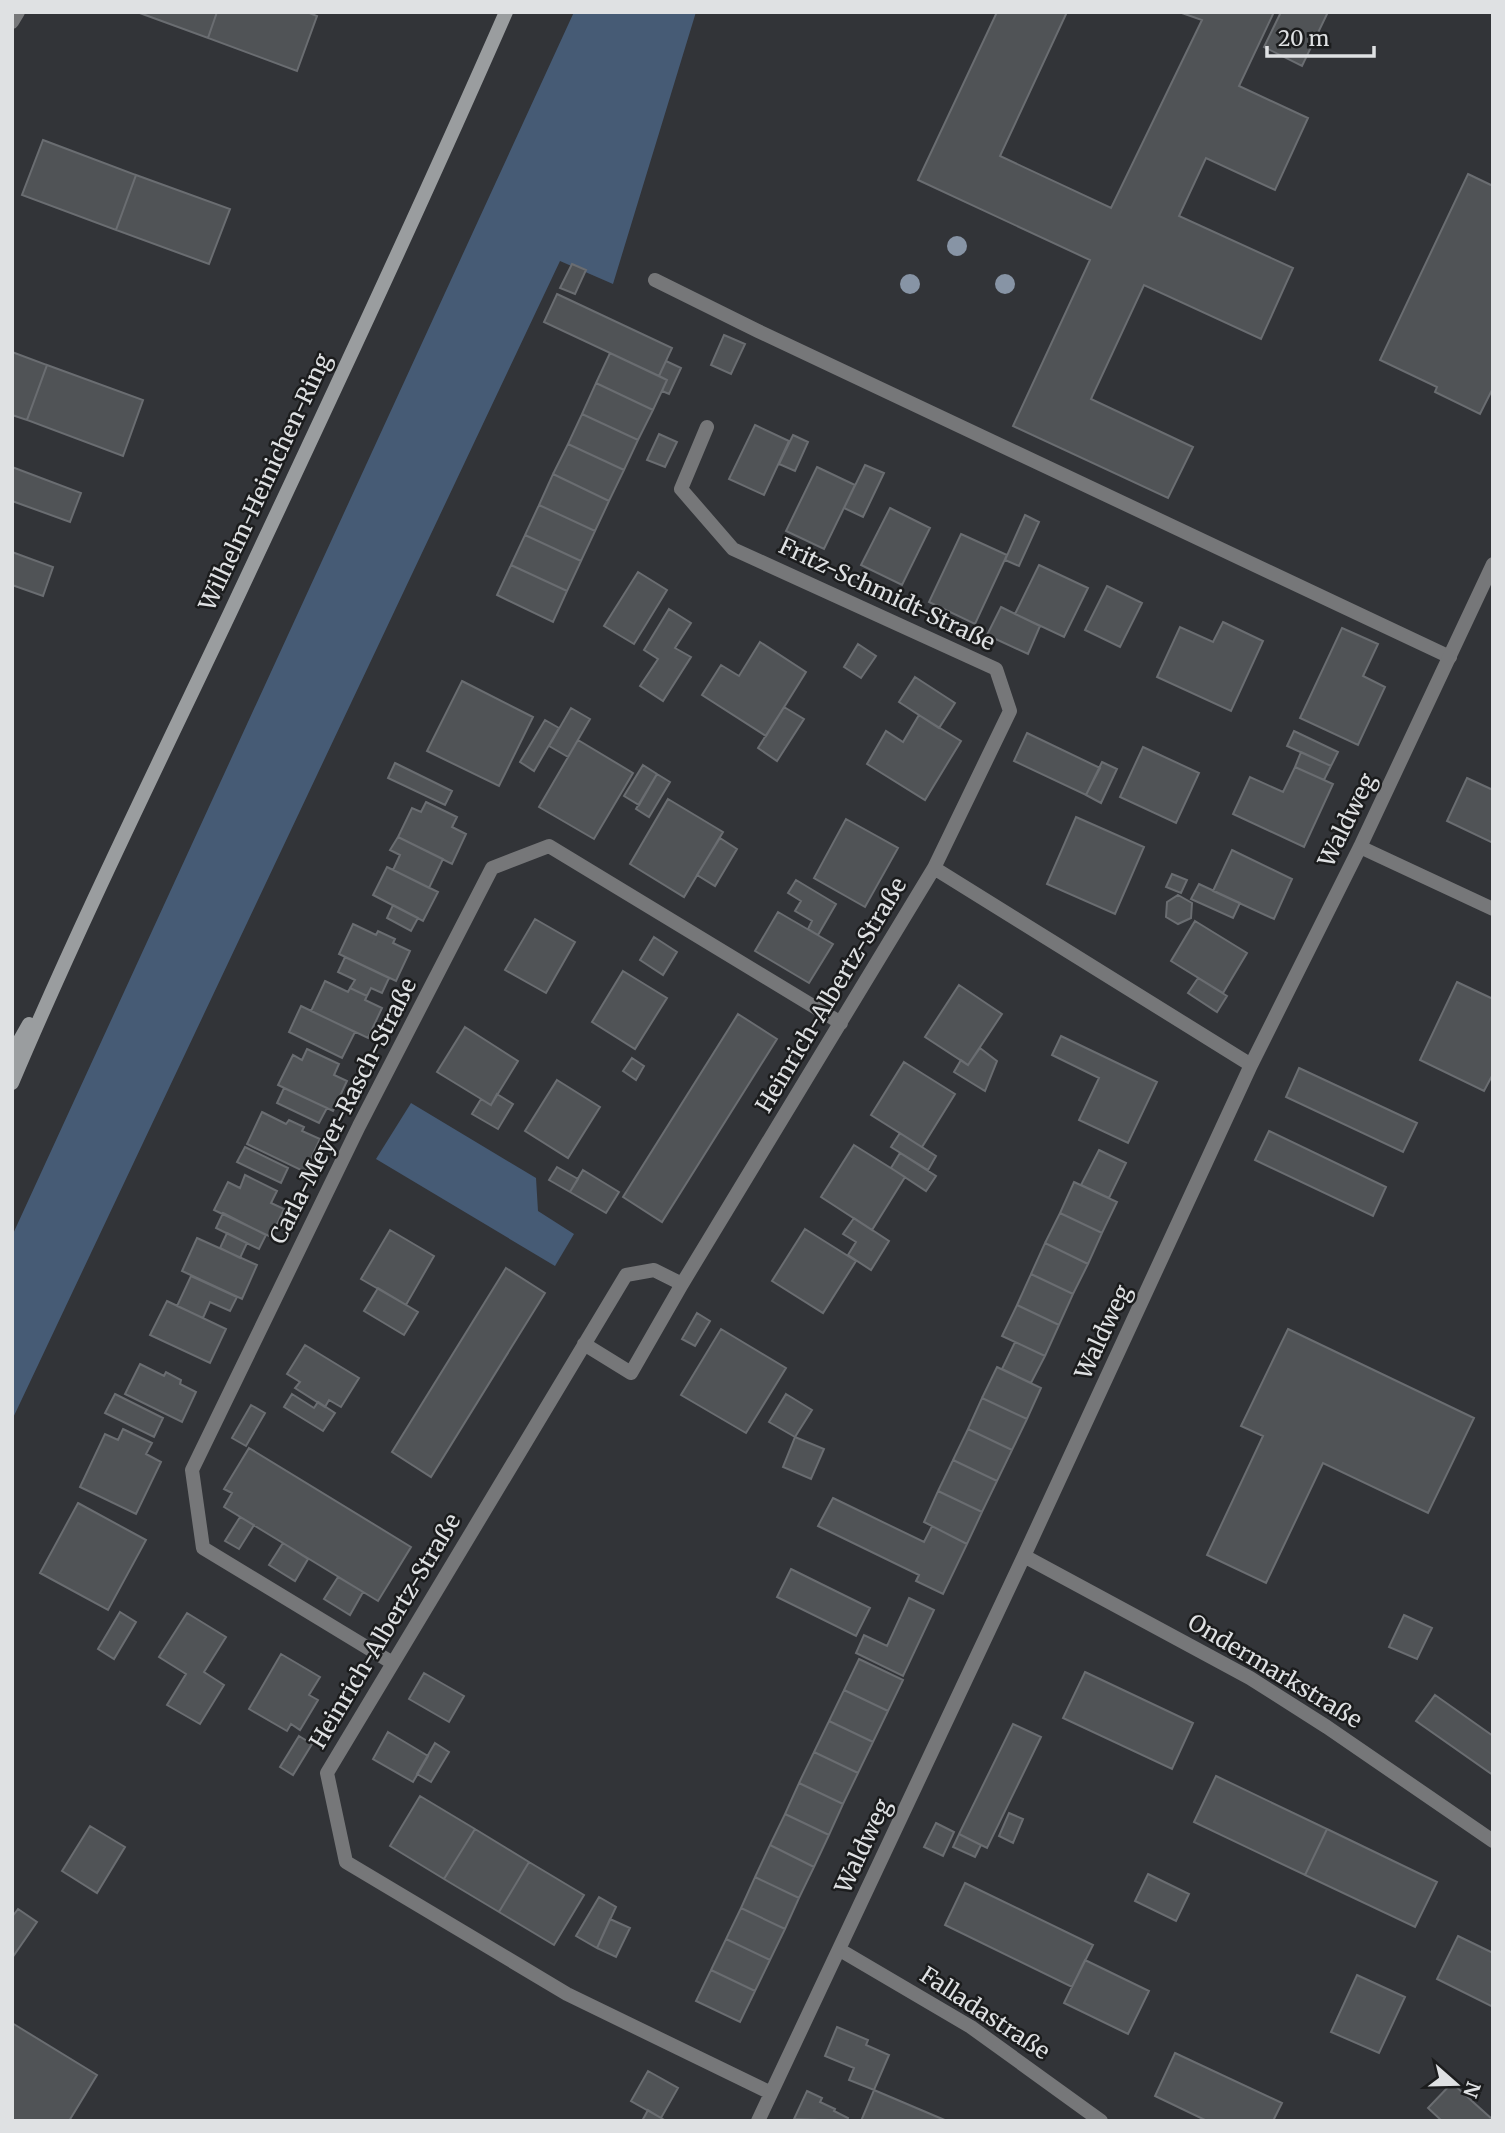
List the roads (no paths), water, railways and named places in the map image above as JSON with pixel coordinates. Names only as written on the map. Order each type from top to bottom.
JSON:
[{"type":"main road","name":"Wilhelm-Heinichen-Ring","points":[[12,1083],[61,968],[230,613],[506,12]]},
{"type":"main road","name":"Wilhelm-Heinichen-Ring","points":[[12,1054],[61,968]]},
{"type":"street","points":[[12,22],[18,12]]},
{"type":"street","points":[[655,280],[1450,657]]},
{"type":"street","name":"Fritz-Schmidt-Straße","points":[[707,427],[681,489],[733,549],[996,669],[1010,710],[934,868]]},
{"type":"street","name":"Waldweg","points":[[758,2121],[1251,1065],[1360,847],[1493,564]]},
{"type":"street","name":"Carla-Meyer-Rasch-Straße","points":[[391,1662],[203,1548],[192,1470],[359,1126],[492,868],[549,846],[841,1023]]},
{"type":"street","points":[[1360,847],[1493,909]]},
{"type":"street","name":"Heinrich-Albertz-Straße","points":[[584,1343],[631,1373],[681,1284],[934,868],[1251,1065]]},
{"type":"street","name":"Heinrich-Albertz-Straße","points":[[681,1284],[654,1270],[626,1275],[391,1662],[327,1773],[346,1862],[567,1994],[771,2093]]},
{"type":"street","name":"Ondermarkstraße","points":[[1024,1556],[1250,1678],[1328,1727],[1493,1841]]},
{"type":"street","name":"Falladastraße","points":[[840,1950],[971,2027],[1101,2121]]}]
